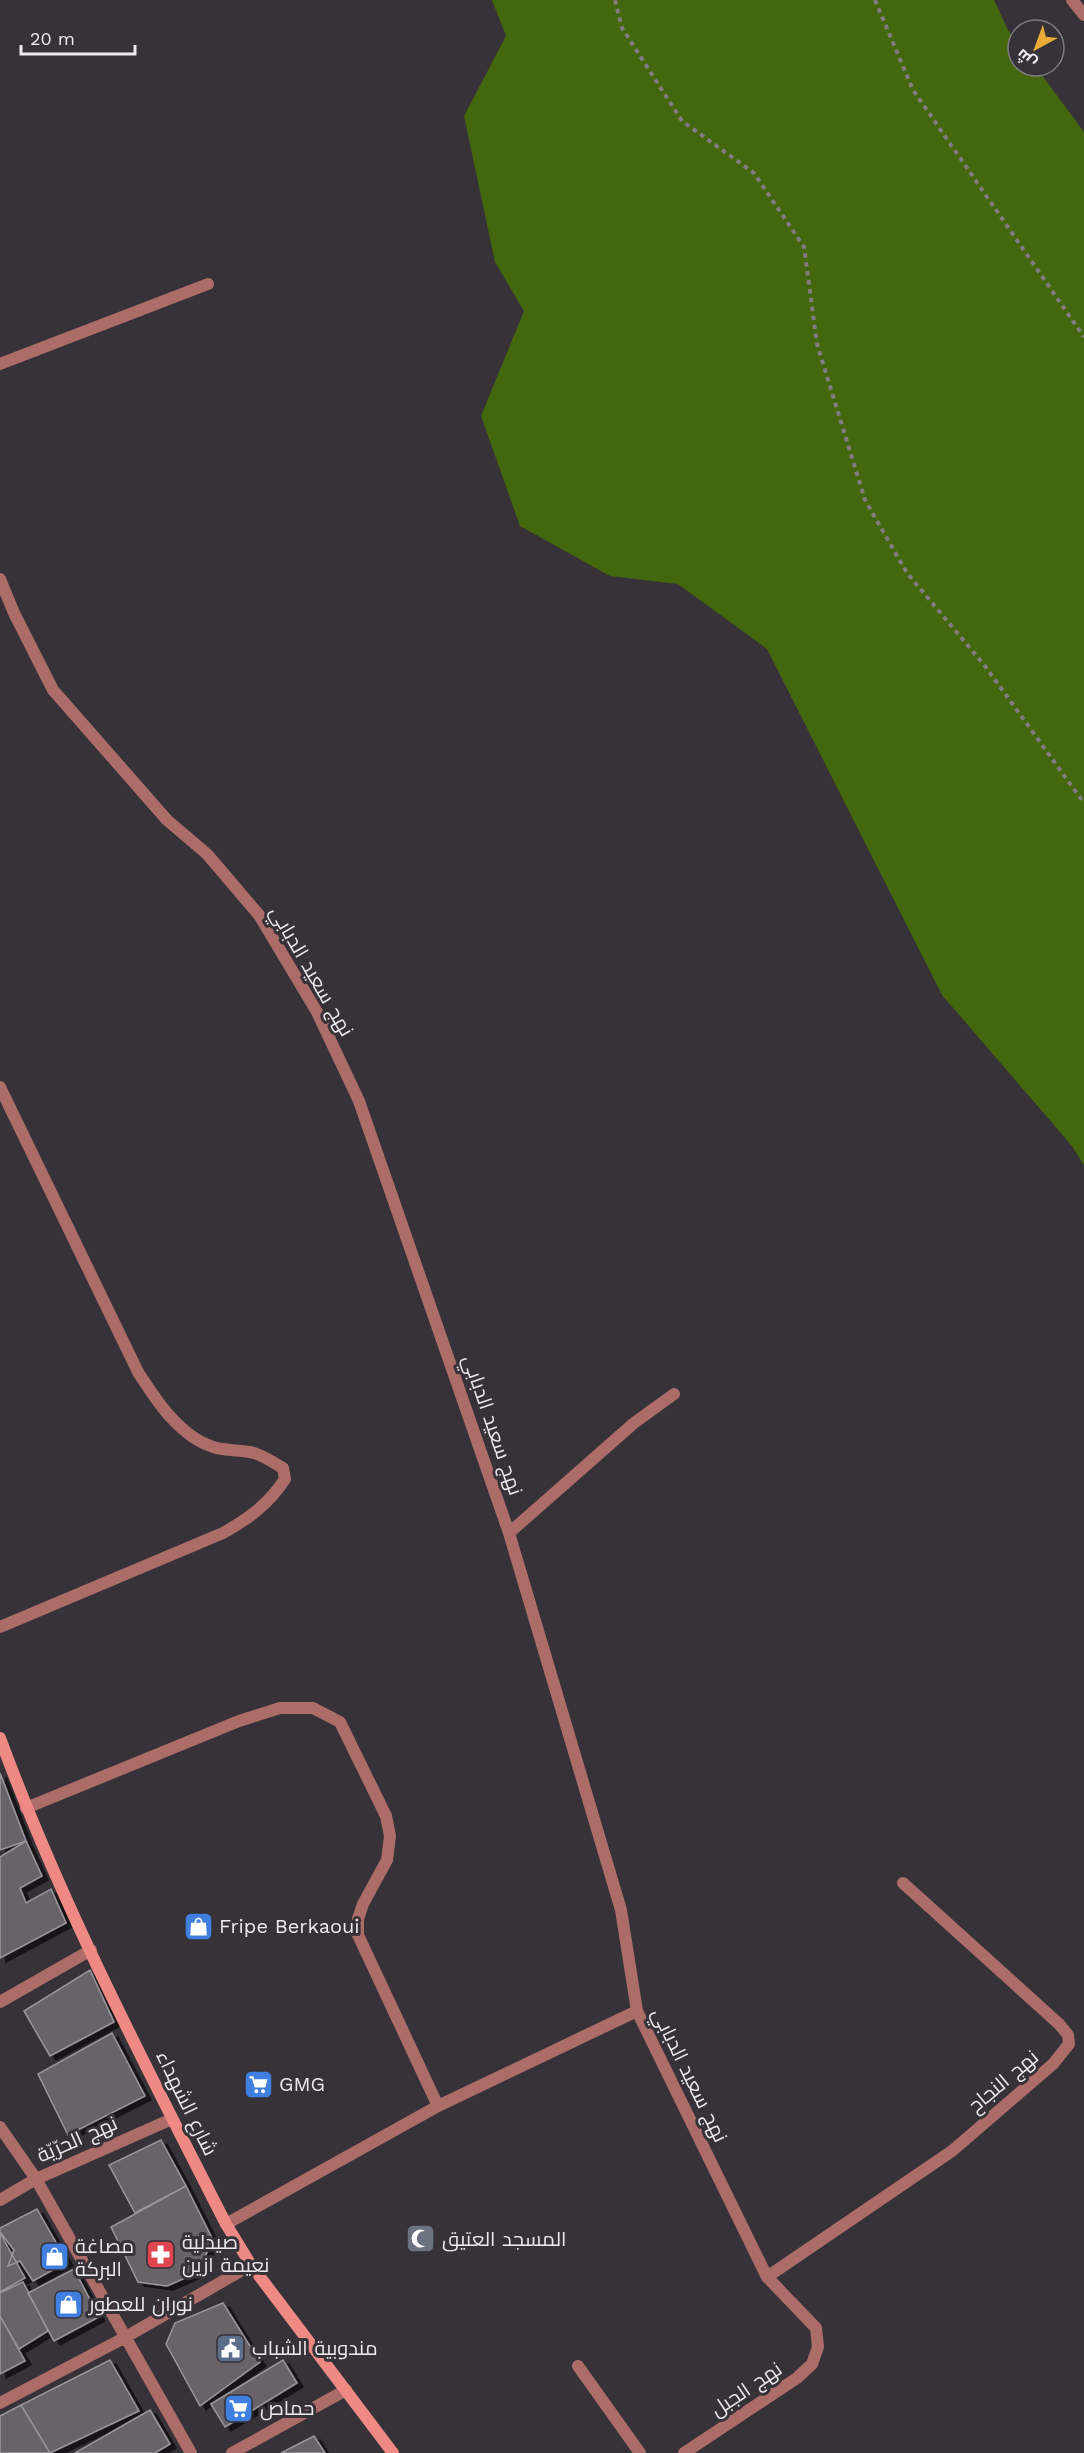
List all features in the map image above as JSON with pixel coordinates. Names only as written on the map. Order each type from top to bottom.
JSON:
[{"type":"main road","name":"شارع الشهداء","points":[[0,1738],[26,1808],[91,1950],[225,2224],[251,2265],[393,2453]]},
{"type":"street","points":[[1072,0],[1084,15]]},
{"type":"street","points":[[0,364],[208,284]]},
{"type":"street","name":"نهج سعيد الدبابي","points":[[0,579],[14,613],[53,690],[167,820],[207,854],[259,915],[317,1012],[360,1101],[509,1533],[621,1910],[637,2011],[767,2277],[816,2328],[818,2347]]},
{"type":"street","points":[[0,1087],[133,1362],[155,1398],[176,1422],[195,1438],[212,1446],[257,1454],[283,1468],[285,1479],[266,1504],[223,1533],[0,1627]]},
{"type":"street","points":[[509,1533],[633,1424],[674,1394]]},
{"type":"street","points":[[26,1808],[239,1721],[280,1708],[313,1708],[340,1722],[386,1816],[390,1836],[387,1860],[363,1904],[358,1919],[358,1935],[438,2106]]},
{"type":"street","name":"نهج النجاح","points":[[767,2277],[952,2151],[1053,2064],[1069,2044],[1068,2035],[1059,2024],[903,1883]]},
{"type":"street","points":[[0,2002],[91,1950]]},
{"type":"street","points":[[225,2224],[438,2106],[637,2011]]},
{"type":"street","name":"نهج الحرّيّة","points":[[0,2200],[36,2179],[172,2119]]},
{"type":"street","points":[[0,2127],[36,2179],[191,2453]]},
{"type":"street","points":[[0,2403],[124,2338],[251,2265]]},
{"type":"street","name":"نهج الجبل","points":[[684,2453],[797,2378],[812,2364],[818,2347]]},
{"type":"street","points":[[578,2366],[640,2453]]},
{"type":"street","points":[[232,2453],[345,2390]]},
{"type":"path","points":[[615,0],[622,27],[682,121],[754,173],[804,247],[817,344],[865,500],[907,573],[985,666],[1084,803]]},
{"type":"path","points":[[875,0],[913,90],[1084,337]]},
{"type":"green space","points":[[492,0],[994,0],[1006,26],[1006,78],[1044,78],[1084,132],[1084,1165],[1072,1146],[942,995],[767,649],[678,584],[610,576],[520,526],[481,416],[524,311],[495,262],[464,116],[506,36]]},
{"type":"building","points":[[0,1773],[26,1841],[0,1850]]},
{"type":"building","points":[[26,1841],[42,1876],[20,1888],[26,1903],[51,1889],[66,1923],[0,1958],[0,1857]]},
{"type":"building","points":[[90,1970],[114,2022],[50,2056],[24,2011]]},
{"type":"building","points":[[112,2033],[145,2096],[68,2135],[38,2074]]},
{"type":"building","points":[[161,2140],[186,2186],[135,2213],[109,2165]]},
{"type":"building","points":[[186,2186],[213,2240],[197,2273],[167,2286],[138,2282],[111,2227]]},
{"type":"building","points":[[37,2209],[67,2262],[33,2281],[20,2261],[8,2266],[14,2250],[0,2232],[0,2228]]},
{"type":"building","points":[[0,2233],[25,2278],[0,2292]]},
{"type":"building","points":[[74,2269],[99,2317],[54,2341],[28,2293]]},
{"type":"building","points":[[23,2282],[48,2331],[19,2349],[0,2316],[0,2293]]},
{"type":"building","points":[[223,2303],[260,2362],[200,2406],[166,2344],[175,2323]]},
{"type":"building","points":[[0,2316],[25,2361],[0,2374]]},
{"type":"building","points":[[110,2360],[139,2411],[50,2453],[21,2405]]},
{"type":"building","points":[[283,2360],[297,2383],[225,2427],[211,2404]]},
{"type":"building","points":[[21,2405],[50,2453],[0,2453],[0,2416]]},
{"type":"building","points":[[150,2410],[170,2444],[155,2453],[75,2453]]},
{"type":"building","points":[[314,2436],[325,2453],[281,2453]]},
{"type":"place","name":"Fripe Berkaoui","points":[[198,1926]]},
{"type":"place","name":"GMG","points":[[258,2084]]},
{"type":"place","name":"المسجد العتيق","points":[[421,2239]]},
{"type":"place","name":"صيدلية نعيمة ازين","points":[[161,2254]]},
{"type":"place","name":"مصاغة البركة","points":[[54,2257]]},
{"type":"place","name":"نوران للعطور","points":[[68,2304]]},
{"type":"place","name":"مندوبية الشباب","points":[[231,2348]]},
{"type":"place","name":"حماص","points":[[239,2408]]}]
